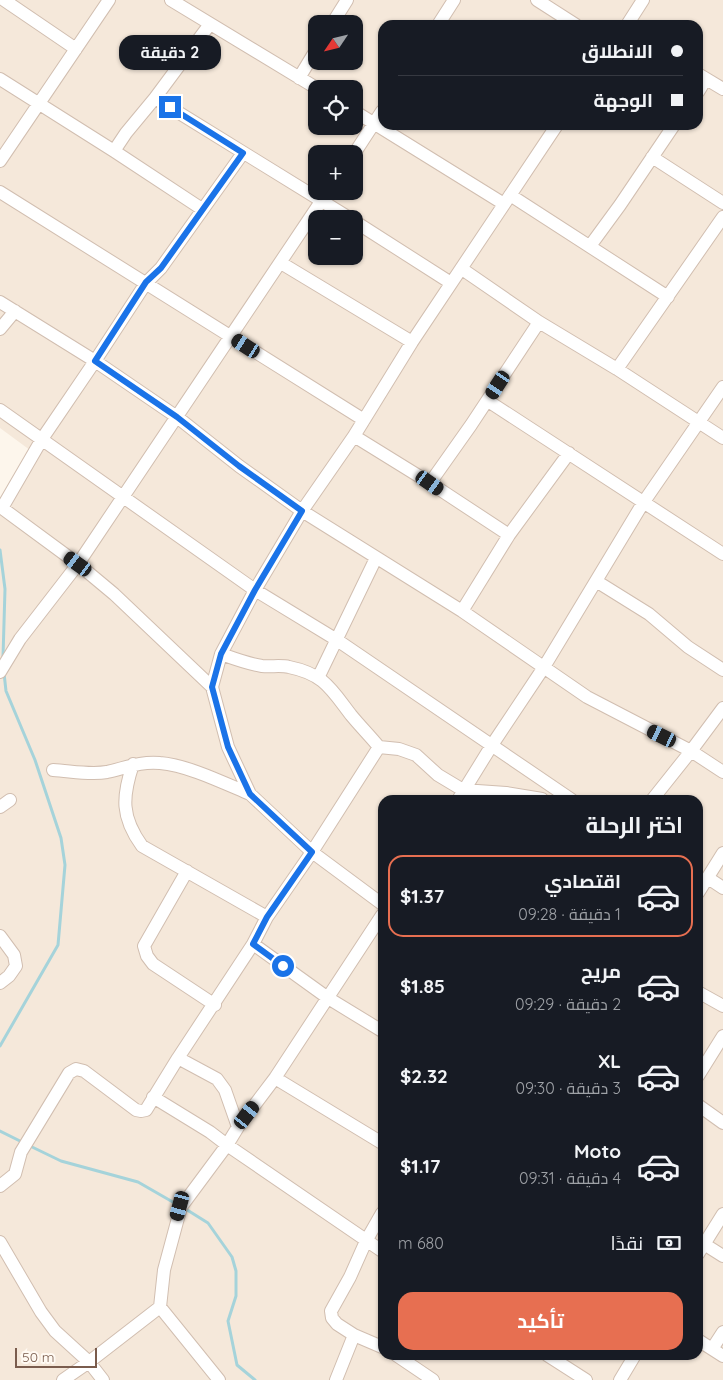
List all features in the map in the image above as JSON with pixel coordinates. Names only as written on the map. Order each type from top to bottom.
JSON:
[{"type":"street","points":[[0,3],[3,0],[76,49]]},
{"type":"street","points":[[0,161],[109,0]]},
{"type":"street","points":[[171,0],[308,83]]},
{"type":"street","points":[[338,15],[347,0]]},
{"type":"street","points":[[441,20],[454,0]]},
{"type":"street","points":[[537,0],[568,20]]},
{"type":"street","points":[[630,20],[644,0]]},
{"type":"street","points":[[114,151],[210,24]]},
{"type":"street","points":[[299,78],[308,63]]},
{"type":"street","points":[[703,77],[723,90]]},
{"type":"street","points":[[0,79],[202,209]]},
{"type":"street","points":[[155,98],[243,153],[308,187]]},
{"type":"street","points":[[363,117],[378,126]]},
{"type":"street","points":[[360,145],[378,118]]},
{"type":"street","points":[[385,130],[551,222],[668,298]]},
{"type":"street","points":[[378,901],[312,852],[250,794],[228,747],[212,687],[221,654],[255,590],[302,511],[354,436],[412,342],[554,130]]},
{"type":"street","points":[[590,246],[671,130]]},
{"type":"street","points":[[212,687],[144,622],[78,564],[2,508],[42,439],[146,282],[161,268],[243,153]]},
{"type":"street","points":[[652,157],[723,204]]},
{"type":"street","points":[[0,192],[364,420]]},
{"type":"street","points":[[0,672],[20,639],[78,564],[322,200]]},
{"type":"street","points":[[330,200],[341,210]]},
{"type":"street","points":[[617,369],[723,217]]},
{"type":"street","points":[[363,227],[451,283]]},
{"type":"street","points":[[281,263],[412,342]]},
{"type":"street","points":[[462,269],[539,322],[700,421],[723,438]]},
{"type":"street","points":[[0,302],[95,361],[177,417],[239,466],[302,511],[462,611],[587,697],[691,751],[723,772]]},
{"type":"street","points":[[0,329],[15,311]]},
{"type":"street","points":[[430,483],[488,401],[539,322]]},
{"type":"street","points":[[460,795],[544,667],[643,503],[723,387]]},
{"type":"street","points":[[488,401],[723,554]]},
{"type":"street","points":[[0,410],[255,590],[337,640],[565,795]]},
{"type":"street","points":[[354,436],[509,535]]},
{"type":"street","points":[[462,611],[509,535],[569,453]]},
{"type":"street","points":[[318,678],[376,558]]},
{"type":"street","points":[[596,582],[649,614],[688,647],[723,670]]},
{"type":"street","points":[[221,654],[258,665],[286,666],[300,669],[318,678],[339,697],[379,747],[399,749],[416,754],[460,795],[506,793],[518,795]]},
{"type":"street","points":[[656,795],[723,708]]},
{"type":"street","points":[[0,1186],[15,1174],[21,1152],[69,1072],[76,1069],[84,1072],[136,1110],[146,1110],[178,1058],[215,1005],[253,944],[267,917],[312,852],[379,747]]},
{"type":"street","points":[[54,770],[96,773],[133,764],[159,762],[178,766],[250,794]]},
{"type":"street","points":[[133,764],[124,800],[134,834],[142,846],[267,917]]},
{"type":"street","points":[[543,795],[549,784]]},
{"type":"street","points":[[703,886],[723,853]]},
{"type":"street","points":[[187,871],[144,946],[147,956],[153,964],[215,1005]]},
{"type":"street","points":[[708,878],[723,888]]},
{"type":"street","points":[[219,1380],[160,1307],[164,1270],[180,1206],[275,1078],[378,921]]},
{"type":"street","points":[[0,936],[14,955],[16,966],[9,976],[0,983]]},
{"type":"street","points":[[253,944],[328,998],[378,1029]]},
{"type":"street","points":[[703,995],[723,1006]]},
{"type":"street","points":[[703,1068],[723,1036]]},
{"type":"street","points":[[178,1058],[217,1079],[225,1090],[238,1128]]},
{"type":"street","points":[[275,1078],[378,1141]]},
{"type":"street","points":[[153,1097],[210,1132],[378,1248]]},
{"type":"street","points":[[703,1109],[723,1123]]},
{"type":"street","points":[[703,1246],[723,1214]]},
{"type":"street","points":[[378,1220],[331,1311],[332,1318],[337,1324],[354,1335],[378,1345]]},
{"type":"street","points":[[0,1242],[33,1299],[55,1331],[90,1362],[103,1380]]},
{"type":"street","points":[[703,1250],[723,1256]]},
{"type":"street","points":[[63,1380],[90,1362],[160,1307]]},
{"type":"street","points":[[712,1349],[723,1332]]},
{"type":"street","points":[[336,1380],[354,1335]]},
{"type":"street","points":[[703,1343],[723,1356]]},
{"type":"street","points":[[412,1360],[433,1380]]},
{"type":"street","points":[[555,1360],[586,1380]]},
{"type":"street","points":[[620,1380],[632,1360]]},
{"type":"shaded area","points":[[0,0],[723,0],[723,1380],[0,1380],[0,499],[34,453],[0,428]]},
{"type":"waterway","points":[[0,550],[5,589],[3,657]]},
{"type":"waterway","points":[[0,1046],[58,945],[65,865],[61,838],[35,760],[6,691],[4,673]]},
{"type":"waterway","points":[[0,1131],[24,1143]]},
{"type":"waterway","points":[[30,1146],[61,1161],[138,1182],[178,1205]]},
{"type":"waterway","points":[[184,1208],[208,1223],[232,1257],[236,1271],[236,1296],[228,1321],[237,1365],[255,1380]]},
{"type":"route","points":[[170,107],[243,153],[161,268],[154,277],[146,282],[95,361],[177,417],[239,466],[302,511],[255,590],[221,654],[212,687],[228,747],[250,794],[312,852],[267,917],[253,944],[283,966]]}]
